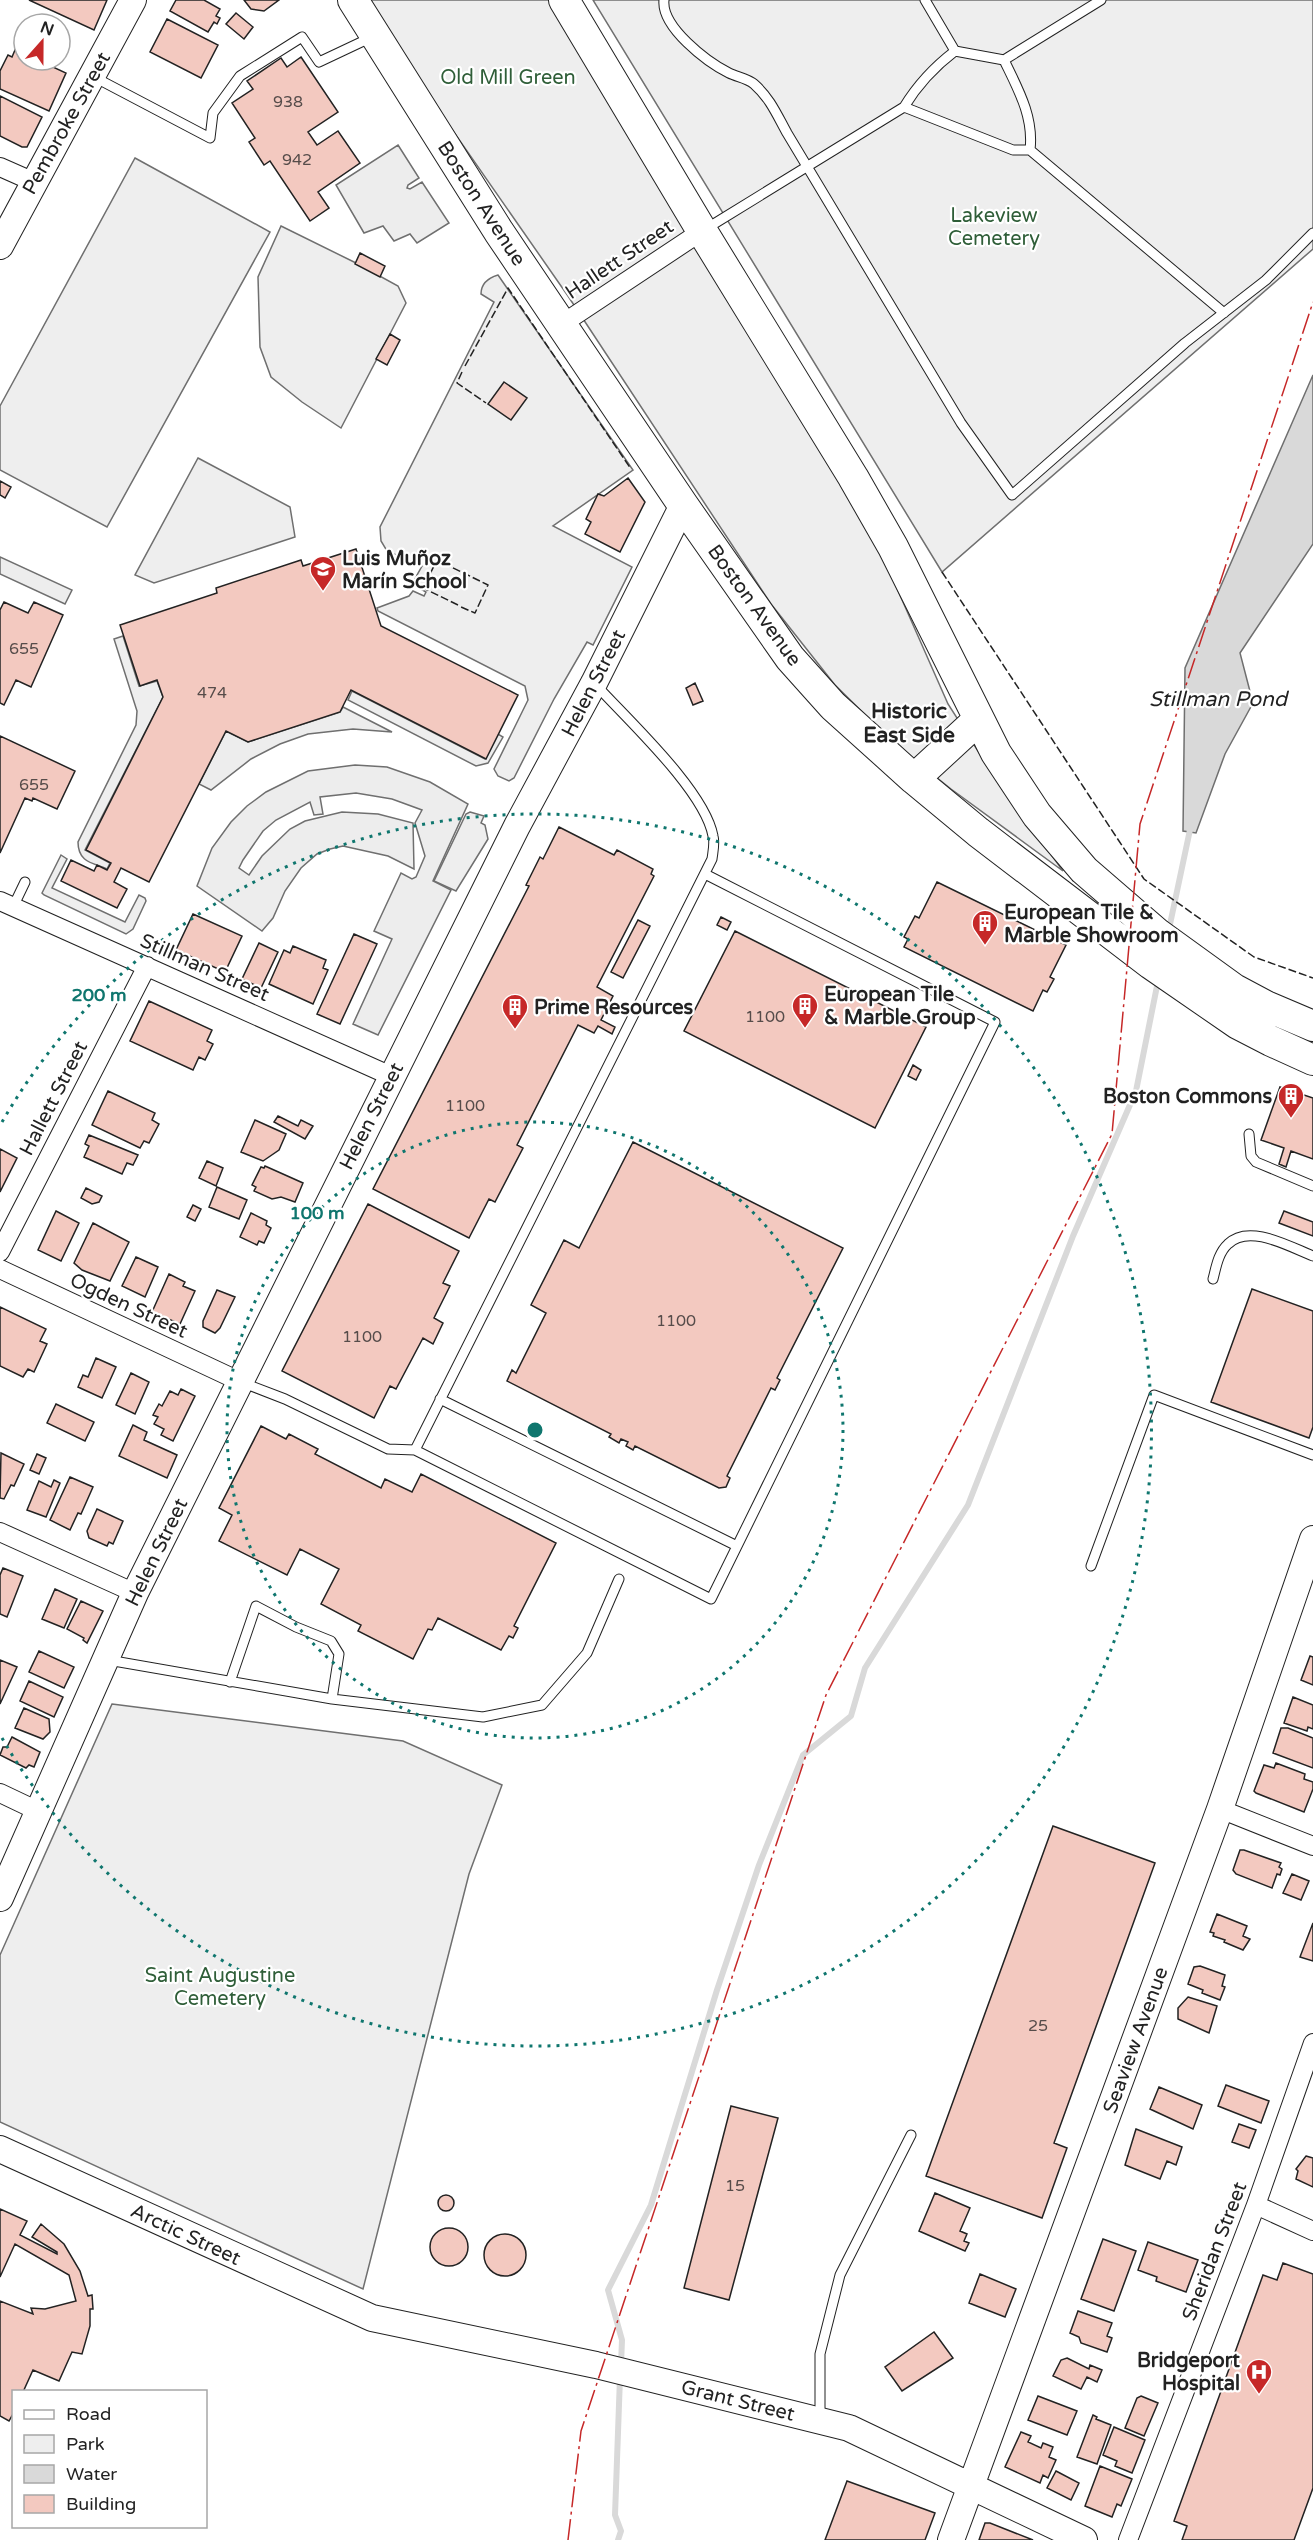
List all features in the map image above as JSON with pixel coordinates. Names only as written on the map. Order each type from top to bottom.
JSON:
[{"type":"main road","name":"Pembroke Street","points":[[0,246],[133,0]]},
{"type":"main road","name":"Boston Avenue","points":[[353,0],[499,232],[683,505],[790,658],[833,706],[914,779],[1023,868],[1151,964],[1211,990],[1266,1006],[1313,1026]]},
{"type":"main road","name":"Boston Avenue","points":[[564,0],[853,477],[893,547],[978,720],[1016,786],[1060,844],[1114,898],[1158,934],[1211,990],[1271,1041],[1313,1060]]},
{"type":"main road","name":"Helen Street","points":[[0,1898],[135,1593],[517,826],[594,683],[683,505]]},
{"type":"main road","points":[[914,779],[978,720]]},
{"type":"main road","name":"Seaview Avenue","points":[[951,2540],[1220,1809],[1313,1539]]},
{"type":"main road","name":"Arctic Street","points":[[0,2149],[372,2318]]},
{"type":"main road","name":"Grant Street","points":[[372,2318],[640,2375],[849,2428],[970,2488],[1084,2540]]},
{"type":"street","points":[[0,167],[34,182]]},
{"type":"street","name":"Hallett Street","points":[[562,324],[702,231]]},
{"type":"street","name":"Stillman Street","points":[[6,904],[392,1076]]},
{"type":"street","name":"Hallett Street","points":[[0,1252],[147,966]]},
{"type":"street","name":"Ogden Street","points":[[0,1269],[239,1381]]},
{"type":"street","points":[[0,1532],[135,1593]]},
{"type":"street","points":[[0,1793],[40,1812]]},
{"type":"street","points":[[1220,1809],[1313,1846]]},
{"type":"street","name":"Sheridan Street","points":[[1128,2540],[1256,2205],[1313,2043]]},
{"type":"street","points":[[1256,2205],[1313,2231]]},
{"type":"lane","points":[[664,0],[663,5],[675,29],[694,51],[728,72],[752,81],[770,100],[808,168],[961,423],[1012,495],[1185,343],[1266,280],[1313,233]]},
{"type":"lane","points":[[925,0],[955,51]]},
{"type":"lane","points":[[702,231],[904,107],[915,89],[938,64],[955,51],[1004,60],[1101,0]]},
{"type":"lane","points":[[92,76],[210,138],[213,113],[240,76],[302,37],[319,62],[375,35]]},
{"type":"lane","points":[[1004,60],[1026,106],[1031,138],[1030,150]]},
{"type":"lane","points":[[904,107],[1013,150],[1030,150],[1224,313]]},
{"type":"lane","points":[[415,1450],[712,859],[714,838],[708,819],[691,789],[594,683]]},
{"type":"lane","points":[[239,1381],[285,1399],[388,1449],[415,1450],[711,1599],[995,1022],[705,874]]},
{"type":"lane","points":[[6,904],[25,882]]},
{"type":"lane","points":[[1249,1134],[1251,1156],[1256,1162],[1313,1186]]},
{"type":"lane","points":[[1213,1279],[1219,1257],[1228,1243],[1245,1235],[1266,1239],[1313,1256]]},
{"type":"lane","points":[[1091,1566],[1154,1395],[1313,1455]]},
{"type":"lane","points":[[441,1399],[737,1546]]},
{"type":"lane","points":[[106,1659],[332,1700],[483,1717],[542,1705],[588,1653],[619,1580]]},
{"type":"lane","points":[[230,1682],[256,1606],[296,1627],[331,1641],[339,1654],[332,1700]]},
{"type":"lane","points":[[820,2420],[820,2354],[840,2275],[911,2135]]},
{"type":"green space","name":"Old Mill Green","points":[[366,0],[550,0],[880,550],[948,704],[985,762],[1063,871],[951,789],[897,746],[835,685],[771,604],[568,296],[389,39]]},
{"type":"green space","name":"Lakeview Cemetery","points":[[593,0],[1313,0],[1313,249],[942,572]]},
{"type":"green space","points":[[135,158],[270,232],[107,527],[0,470],[0,406]]},
{"type":"green space","points":[[281,226],[398,286],[406,303],[341,428],[302,402],[271,377],[260,347],[258,277]]},
{"type":"green space","points":[[498,275],[633,470],[553,526],[632,567],[593,645],[587,642],[554,699],[514,778],[509,781],[498,776],[494,769],[528,700],[525,686],[378,611],[377,608],[409,596],[413,591],[424,596],[426,592],[412,584],[422,566],[387,551],[381,541],[380,527],[494,302],[481,294],[482,287],[488,279]]},
{"type":"green space","points":[[198,458],[290,507],[295,537],[154,583],[135,575]]},
{"type":"green space","points":[[123,636],[139,686],[157,681],[163,697],[85,850],[110,863],[107,869],[84,858],[78,842],[136,725],[137,711],[114,639]]},
{"type":"green space","points":[[352,691],[485,759],[498,734],[503,737],[488,763],[476,766],[348,700]]},
{"type":"green space","points":[[470,812],[484,816],[481,823],[485,825],[488,839],[456,891],[434,881],[466,814]]},
{"type":"green space","points":[[61,855],[67,859],[52,888],[125,922],[139,895],[145,898],[146,901],[133,929],[126,934],[42,893]]},
{"type":"green space","name":"Saint Augustine Cemetery","points":[[112,1704],[403,1741],[502,1785],[469,1874],[363,2289],[0,2122],[0,1955]]},
{"type":"shaded area","points":[[398,145],[419,178],[407,188],[410,189],[422,182],[449,223],[417,243],[410,234],[394,241],[383,226],[364,233],[336,185]]},
{"type":"shaded area","points":[[0,557],[72,590],[65,604],[0,574]]},
{"type":"shaded area","points":[[343,707],[392,732],[353,729],[308,734],[280,744],[251,759],[211,790],[199,784],[226,731],[248,742],[340,712]]},
{"type":"shaded area","points":[[355,765],[387,767],[430,782],[468,804],[433,881],[451,890],[378,1035],[353,1024],[392,939],[374,931],[401,873],[412,879],[416,877],[425,856],[415,823],[422,810],[392,799],[356,793],[320,797],[323,814],[314,815],[310,802],[276,820],[263,831],[239,868],[249,875],[262,856],[290,829],[305,821],[342,812],[378,814],[413,823],[414,869],[388,856],[343,846],[317,854],[301,868],[285,891],[273,918],[262,931],[197,886],[212,848],[231,822],[247,806],[266,792],[308,771]]},
{"type":"water","name":"Stillman Pond","points":[[1313,375],[1313,544],[1240,653],[1253,703],[1225,754],[1196,833],[1183,831],[1185,668]]},
{"type":"building","points":[[29,0],[107,0],[94,30],[72,20],[72,12],[55,12]]},
{"type":"building","points":[[176,0],[204,0],[220,9],[216,16],[220,18],[217,24],[214,22],[208,32],[170,11]]},
{"type":"building","points":[[244,0],[279,0],[264,11],[251,9]]},
{"type":"building","points":[[236,13],[253,27],[244,39],[226,24]]},
{"type":"building","points":[[167,19],[218,45],[201,78],[150,52]]},
{"type":"building","points":[[8,55],[12,57],[12,72],[66,73],[49,111],[0,89],[0,71]]},
{"type":"building","points":[[301,57],[338,112],[308,132],[317,145],[338,131],[360,163],[318,192],[329,208],[310,221],[270,161],[264,165],[249,142],[255,138],[232,103],[253,89],[247,81],[281,58],[287,67]]},
{"type":"building","points":[[0,96],[42,117],[27,147],[22,147],[0,136]]},
{"type":"building","points":[[360,253],[385,266],[380,277],[355,264]]},
{"type":"building","points":[[390,334],[400,340],[387,365],[376,359]]},
{"type":"building","points":[[504,382],[527,398],[511,420],[488,404]]},
{"type":"building","points":[[628,478],[645,502],[620,552],[585,534],[591,522],[586,519],[598,494],[604,496]]},
{"type":"building","points":[[0,481],[11,487],[5,498],[0,495]]},
{"type":"building","points":[[356,549],[381,626],[518,695],[486,759],[351,690],[340,712],[248,742],[226,731],[149,882],[121,868],[114,882],[127,889],[117,908],[61,881],[71,860],[94,871],[97,865],[107,870],[111,863],[86,850],[163,697],[157,680],[140,686],[120,625],[217,593],[216,588],[301,560],[303,566]]},
{"type":"building","points":[[4,602],[28,613],[34,602],[63,615],[31,687],[16,680],[4,705],[0,703],[0,610]]},
{"type":"building","points":[[695,683],[703,701],[693,705],[686,688]]},
{"type":"building","points":[[0,736],[75,771],[57,809],[33,798],[32,801],[25,798],[0,853]]},
{"type":"building","name":"Prime Resources","points":[[559,827],[614,855],[617,850],[653,869],[651,874],[654,876],[597,987],[613,996],[601,1020],[615,1027],[612,1034],[598,1026],[594,1033],[578,1025],[517,1145],[523,1148],[495,1202],[489,1199],[469,1238],[373,1189],[529,886],[526,885],[540,857],[543,859]]},
{"type":"building","name":"European Tile & Marble Showroom","points":[[937,882],[1066,945],[1050,977],[1054,979],[1047,992],[1043,990],[1033,1011],[904,947],[908,939],[904,937],[915,916],[919,918]]},
{"type":"building","points":[[193,914],[242,936],[225,972],[176,950]]},
{"type":"building","points":[[721,917],[731,922],[727,930],[717,925]]},
{"type":"building","points":[[638,920],[650,926],[623,978],[611,972]]},
{"type":"building","name":"European Tile & Marble Group","points":[[735,931],[926,1027],[875,1128],[684,1031]]},
{"type":"building","points":[[354,934],[377,944],[340,1024],[317,1014]]},
{"type":"building","points":[[259,943],[278,952],[261,988],[242,979]]},
{"type":"building","points":[[293,946],[326,960],[323,968],[328,970],[313,1004],[269,984],[284,950],[290,953]]},
{"type":"building","points":[[149,1001],[212,1030],[207,1041],[213,1044],[205,1060],[199,1057],[193,1070],[130,1041]]},
{"type":"building","points":[[913,1065],[921,1070],[916,1080],[908,1076]]},
{"type":"building","name":"Boston Commons","points":[[1280,1087],[1313,1098],[1313,1159],[1291,1151],[1286,1167],[1279,1164],[1284,1148],[1261,1140]]},
{"type":"building","points":[[108,1091],[155,1113],[152,1120],[159,1124],[149,1143],[144,1141],[140,1148],[92,1125]]},
{"type":"building","points":[[278,1116],[298,1126],[301,1120],[313,1126],[305,1139],[274,1122]]},
{"type":"building","points":[[255,1120],[286,1134],[279,1150],[263,1161],[241,1152]]},
{"type":"building","points":[[89,1135],[138,1155],[133,1165],[127,1163],[122,1174],[84,1157],[89,1146],[85,1144]]},
{"type":"building","points":[[633,1142],[843,1248],[777,1378],[780,1380],[775,1390],[771,1388],[727,1476],[730,1478],[726,1487],[719,1488],[635,1446],[633,1450],[626,1446],[628,1442],[621,1439],[619,1443],[609,1437],[611,1434],[507,1381],[512,1370],[516,1373],[546,1313],[531,1305],[564,1240],[579,1248]]},
{"type":"building","points":[[0,1149],[17,1158],[0,1192]]},
{"type":"building","points":[[207,1161],[223,1168],[216,1186],[199,1178]]},
{"type":"building","points":[[265,1166],[303,1183],[295,1202],[281,1197],[272,1199],[254,1191],[256,1187],[252,1185],[261,1167]]},
{"type":"building","points":[[217,1187],[247,1200],[239,1219],[209,1207]]},
{"type":"building","points":[[86,1188],[102,1196],[99,1202],[92,1204],[81,1198]]},
{"type":"building","points":[[368,1204],[459,1251],[443,1283],[450,1286],[434,1318],[443,1323],[433,1344],[423,1338],[396,1389],[390,1386],[374,1418],[282,1371]]},
{"type":"building","points":[[193,1205],[201,1209],[195,1221],[187,1217]]},
{"type":"building","points":[[56,1211],[79,1223],[61,1261],[38,1250]]},
{"type":"building","points":[[1284,1211],[1313,1222],[1313,1236],[1279,1223]]},
{"type":"building","points":[[251,1213],[267,1221],[266,1225],[271,1228],[264,1243],[259,1241],[257,1245],[240,1237]]},
{"type":"building","points":[[93,1223],[129,1242],[110,1281],[82,1270],[74,1263]]},
{"type":"building","points":[[136,1257],[158,1267],[145,1297],[122,1286]]},
{"type":"building","points":[[169,1274],[185,1282],[183,1286],[195,1291],[180,1324],[152,1312]]},
{"type":"building","points":[[1252,1289],[1313,1311],[1313,1427],[1309,1438],[1211,1402]]},
{"type":"building","points":[[217,1290],[235,1297],[220,1328],[215,1333],[203,1327],[203,1321]]},
{"type":"building","points":[[0,1307],[46,1329],[40,1341],[47,1344],[34,1372],[28,1369],[23,1377],[0,1366]]},
{"type":"building","points":[[96,1358],[116,1367],[102,1398],[78,1387],[83,1375],[88,1377]]},
{"type":"building","points":[[131,1373],[149,1382],[135,1414],[116,1405]]},
{"type":"building","points":[[181,1389],[195,1396],[173,1441],[161,1435],[164,1429],[154,1424],[158,1417],[153,1415],[159,1404],[162,1406],[170,1391],[178,1395]]},
{"type":"building","points":[[56,1404],[94,1422],[85,1441],[47,1423]]},
{"type":"building","points":[[133,1425],[147,1432],[144,1440],[177,1455],[167,1478],[119,1456]]},
{"type":"building","points":[[261,1426],[286,1439],[289,1434],[318,1449],[315,1454],[381,1488],[385,1479],[412,1492],[421,1474],[556,1543],[514,1626],[518,1628],[513,1638],[509,1636],[501,1650],[438,1618],[432,1630],[428,1629],[413,1659],[358,1631],[361,1625],[321,1604],[339,1569],[300,1549],[287,1575],[219,1541],[232,1515],[219,1508]]},
{"type":"building","points":[[1,1453],[24,1464],[14,1486],[11,1485],[4,1499],[0,1498]]},
{"type":"building","points":[[37,1454],[46,1458],[39,1474],[30,1470]]},
{"type":"building","points":[[70,1477],[93,1487],[81,1514],[78,1513],[70,1530],[50,1520]]},
{"type":"building","points":[[54,1480],[60,1483],[46,1517],[27,1510],[39,1481],[51,1487]]},
{"type":"building","points":[[97,1509],[123,1521],[113,1544],[109,1542],[107,1546],[89,1538],[87,1531]]},
{"type":"building","points":[[3,1568],[23,1576],[7,1617],[0,1614],[0,1575]]},
{"type":"building","points":[[55,1589],[77,1599],[64,1628],[42,1619]]},
{"type":"building","points":[[81,1601],[103,1611],[87,1643],[83,1640],[84,1638],[67,1629]]},
{"type":"building","points":[[39,1651],[74,1667],[64,1688],[29,1672]]},
{"type":"building","points":[[1310,1656],[1313,1657],[1313,1685],[1301,1680]]},
{"type":"building","points":[[0,1660],[17,1667],[0,1704]]},
{"type":"building","points":[[29,1681],[63,1697],[54,1717],[20,1701]]},
{"type":"building","points":[[1293,1697],[1313,1705],[1313,1729],[1308,1727],[1307,1731],[1284,1723]]},
{"type":"building","points":[[24,1708],[49,1719],[50,1732],[43,1739],[15,1728]]},
{"type":"building","points":[[1281,1728],[1288,1728],[1313,1738],[1313,1768],[1273,1753]]},
{"type":"building","points":[[12,1737],[40,1752],[34,1767],[29,1765],[26,1768],[0,1755],[3,1747],[7,1747]]},
{"type":"building","points":[[1276,1763],[1305,1774],[1304,1779],[1313,1782],[1313,1789],[1304,1812],[1254,1791],[1264,1765],[1274,1768]]},
{"type":"building","points":[[1053,1826],[1155,1863],[1054,2143],[1067,2148],[1042,2218],[926,2176]]},
{"type":"building","points":[[1240,1850],[1281,1863],[1280,1875],[1277,1874],[1272,1888],[1236,1874],[1233,1870]]},
{"type":"building","points":[[1292,1874],[1309,1881],[1301,1900],[1283,1893]]},
{"type":"building","points":[[1217,1914],[1247,1926],[1243,1936],[1250,1939],[1243,1950],[1213,1936],[1214,1933],[1210,1932]]},
{"type":"building","points":[[1313,1923],[1313,1961],[1300,1957]]},
{"type":"building","points":[[1200,1966],[1225,1975],[1222,1986],[1225,1987],[1220,2000],[1188,1984],[1194,1967]]},
{"type":"building","points":[[1188,1997],[1217,2006],[1209,2033],[1178,2019],[1178,2008]]},
{"type":"building","points":[[1226,2085],[1269,2101],[1261,2123],[1218,2106]]},
{"type":"building","points":[[1159,2087],[1202,2105],[1193,2129],[1150,2109]]},
{"type":"building","points":[[731,2106],[778,2118],[729,2300],[684,2288]]},
{"type":"building","points":[[1239,2124],[1256,2130],[1249,2148],[1232,2142]]},
{"type":"building","points":[[1136,2129],[1182,2147],[1176,2165],[1167,2161],[1160,2179],[1125,2165]]},
{"type":"building","points":[[1306,2156],[1313,2158],[1313,2187],[1296,2179],[1298,2171],[1296,2169]]},
{"type":"building","points":[[935,2193],[970,2208],[960,2231],[967,2234],[964,2241],[969,2243],[965,2251],[919,2231]]},
{"type":"building","points":[[443,2195],[449,2195],[454,2203],[452,2209],[443,2211],[438,2206],[438,2200]]},
{"type":"building","points":[[0,2209],[27,2221],[20,2235],[57,2254],[32,2237],[41,2224],[64,2244],[80,2271],[88,2296],[92,2295],[93,2309],[90,2309],[90,2326],[82,2354],[72,2352],[59,2381],[33,2370],[24,2390],[12,2390],[12,2416],[9,2421],[0,2416],[0,2301],[33,2314],[31,2308],[45,2309],[76,2301],[69,2275],[15,2244],[0,2277]]},
{"type":"building","points":[[449,2228],[463,2233],[468,2247],[463,2261],[449,2266],[435,2261],[430,2247],[435,2233]]},
{"type":"building","points":[[505,2234],[513,2235],[520,2240],[525,2247],[525,2263],[520,2270],[513,2275],[505,2276],[497,2275],[490,2270],[485,2263],[484,2255],[485,2247],[490,2240],[497,2235]]},
{"type":"building","points":[[1103,2239],[1136,2251],[1114,2311],[1081,2299]]},
{"type":"building","points":[[1148,2242],[1198,2260],[1186,2292],[1156,2281],[1157,2277],[1138,2270]]},
{"type":"building","name":"Bridgeport Hospital","points":[[1283,2263],[1313,2274],[1313,2488],[1294,2540],[1182,2540],[1187,2526],[1174,2521],[1263,2275],[1277,2280]]},
{"type":"building","points":[[980,2274],[1016,2289],[1005,2317],[969,2303]]},
{"type":"building","points":[[1078,2311],[1112,2323],[1107,2336],[1112,2338],[1107,2352],[1081,2343],[1079,2337],[1070,2333]]},
{"type":"building","points":[[934,2332],[953,2358],[902,2391],[885,2367]]},
{"type":"building","points":[[1067,2358],[1089,2369],[1090,2365],[1102,2370],[1097,2382],[1087,2377],[1081,2389],[1053,2376],[1061,2360]]},
{"type":"building","points":[[1038,2396],[1077,2411],[1067,2435],[1028,2420]]},
{"type":"building","points":[[1141,2396],[1158,2403],[1144,2436],[1125,2428],[1137,2398]]},
{"type":"building","points":[[1093,2415],[1097,2417],[1096,2419],[1111,2425],[1097,2464],[1077,2457]]},
{"type":"building","points":[[1114,2427],[1145,2440],[1132,2473],[1115,2466],[1117,2461],[1103,2455]]},
{"type":"building","points":[[1021,2432],[1031,2436],[1028,2442],[1041,2448],[1043,2443],[1053,2447],[1049,2457],[1056,2460],[1048,2478],[1043,2475],[1040,2483],[1005,2467]]},
{"type":"building","points":[[1100,2466],[1132,2479],[1121,2506],[1117,2504],[1112,2517],[1085,2506]]},
{"type":"building","points":[[1056,2471],[1079,2483],[1071,2500],[1047,2488]]},
{"type":"building","points":[[847,2481],[935,2513],[925,2540],[825,2540]]},
{"type":"building","points":[[985,2523],[990,2523],[1033,2540],[979,2540]]},
{"type":"waterway","points":[[1169,929],[1191,825]]},
{"type":"waterway","points":[[621,2364],[622,2340],[608,2290],[651,2205],[717,1990],[759,1865],[803,1755],[851,1716],[865,1668],[968,1505],[1073,1236],[1136,1091],[1158,981]]},
{"type":"waterway","points":[[618,2540],[621,2531],[615,2515],[620,2377]]},
{"type":"fence","points":[[465,366],[508,288],[631,469]]},
{"type":"fence","points":[[462,372],[457,383],[486,403]]},
{"type":"fence","points":[[458,605],[423,588],[437,560],[488,585],[475,613],[461,607]]},
{"type":"fence","points":[[942,572],[1144,879],[1254,957],[1313,978]]},
{"type":"power","points":[[568,2540],[581,2431],[826,1695],[1112,1134],[1140,824],[1313,302]]},
{"type":"place","name":"Luis Muñoz Marín School","points":[[323,592]]},
{"type":"place","name":"European Tile & Marble Showroom","points":[[985,946]]},
{"type":"place","name":"European Tile & Marble Group","points":[[805,1029]]},
{"type":"place","name":"Prime Resources","points":[[515,1030]]},
{"type":"place","name":"Boston Commons","points":[[1291,1119]]},
{"type":"place","name":"Bridgeport Hospital","points":[[1259,2395]]},
{"type":"district","name":"Historic East Side","points":[[909,723]]}]
